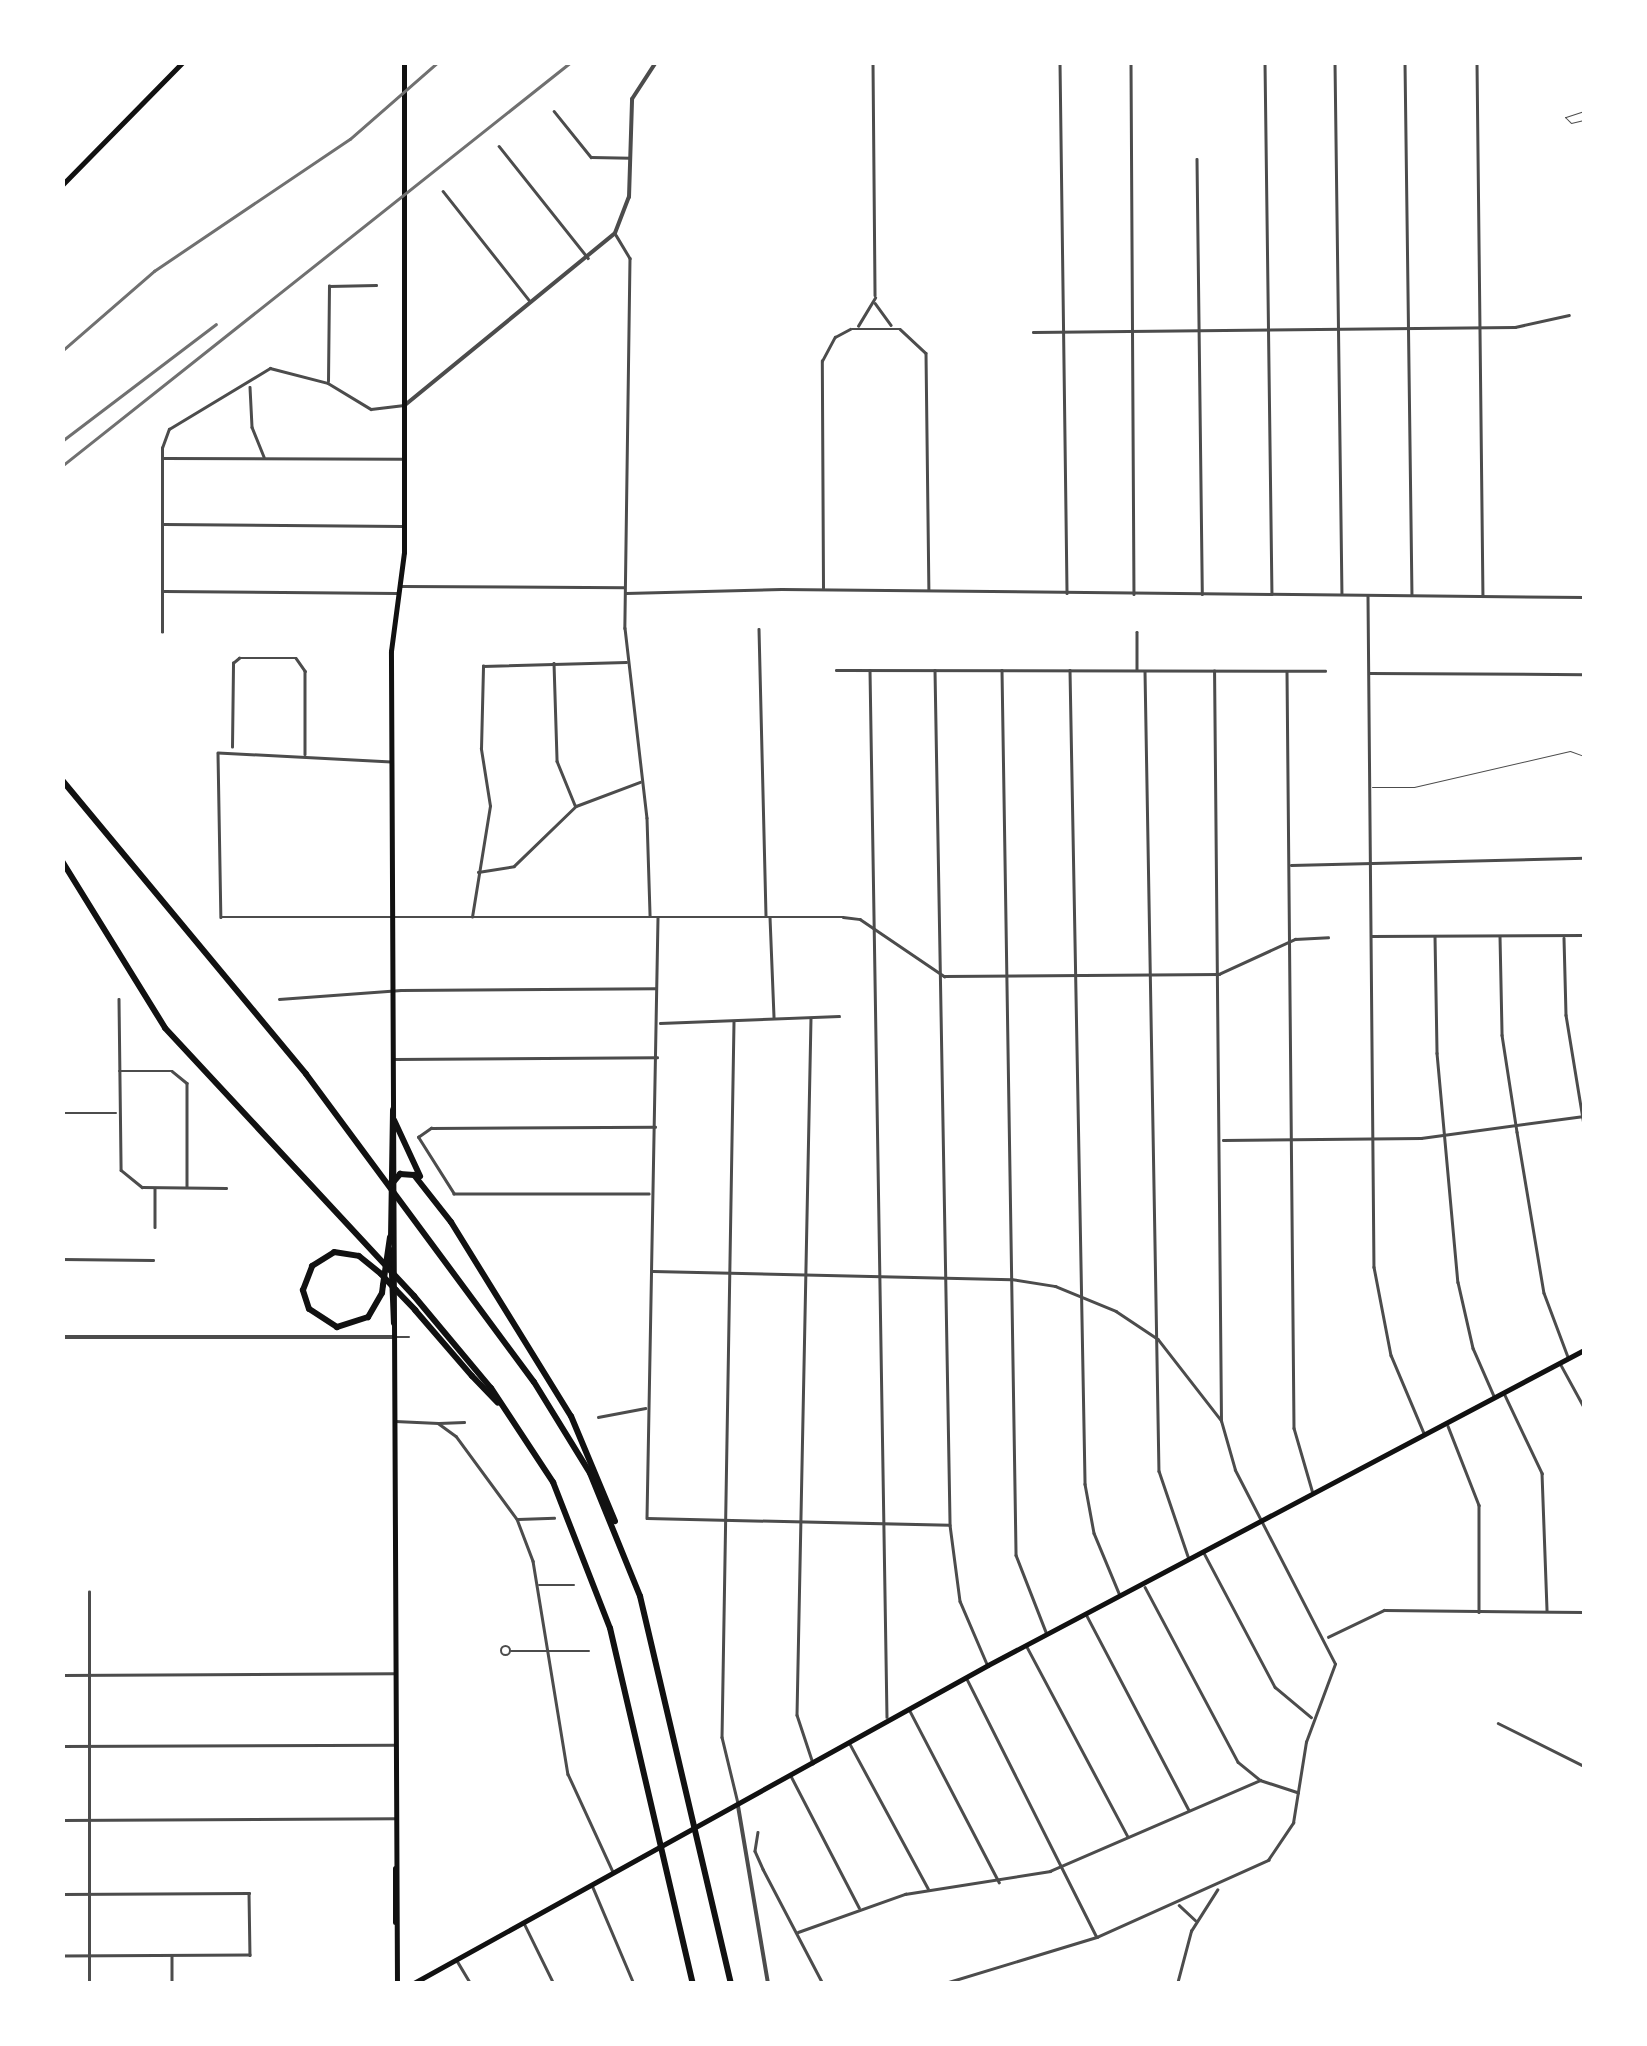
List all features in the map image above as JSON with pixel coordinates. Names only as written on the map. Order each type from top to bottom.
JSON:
[{"type":"highway","points":[[62,780],[222,970],[565,1428],[617,1532],[648,1626],[731,1984]]},
{"type":"highway","points":[[62,861],[164,1028],[414,1296],[515,1420],[566,1509],[600,1595],[692,1984]]},
{"type":"highway","points":[[394,1120],[402,1148],[572,1416],[612,1503],[617,1532]]},
{"type":"highway","points":[[392,1183],[414,1175],[436,1202]]},
{"type":"highway","points":[[390,1237],[382,1293],[368,1317],[337,1328],[313,1315],[303,1290],[316,1262],[340,1252],[368,1262],[415,1310],[515,1420]]},
{"type":"main road","points":[[62,185],[182,62]]},
{"type":"main road","points":[[397,1984],[391,644],[400,590],[404,526],[404,62]]},
{"type":"main road","points":[[393,1106],[390,1237],[394,1326]]},
{"type":"main road","points":[[412,1984],[988,1665],[1584,1350]]},
{"type":"street","points":[[162,632],[162,458],[168,429],[250,384],[270,368],[328,382],[372,410],[404,405],[615,234],[628,206],[632,99],[656,62]]},
{"type":"street","points":[[823,590],[822,361],[835,337],[868,317],[874,298],[873,62]]},
{"type":"street","points":[[1060,62],[1067,595]]},
{"type":"street","points":[[1131,62],[1134,595]]},
{"type":"street","points":[[1265,62],[1272,595]]},
{"type":"street","points":[[1335,62],[1342,596]]},
{"type":"street","points":[[1406,62],[1412,596]]},
{"type":"street","points":[[1477,62],[1483,596]]},
{"type":"street","points":[[554,111],[590,157],[630,158]]},
{"type":"street","points":[[498,146],[588,258]]},
{"type":"street","points":[[1197,159],[1202,596]]},
{"type":"street","points":[[443,191],[531,303]]},
{"type":"street","points":[[615,234],[630,258],[627,662],[643,782],[650,917]]},
{"type":"street","points":[[328,382],[328,288],[376,285]]},
{"type":"street","points":[[874,298],[896,328]]},
{"type":"street","points":[[1034,332],[1480,327],[1569,315]]},
{"type":"street","points":[[852,329],[896,328],[917,338],[928,359],[929,590]]},
{"type":"street","points":[[250,384],[252,426],[264,458]]},
{"type":"street","points":[[162,458],[405,459]]},
{"type":"street","points":[[162,524],[404,526]]},
{"type":"street","points":[[162,592],[626,588]]},
{"type":"street","points":[[626,594],[929,590],[1067,595],[1584,597]]},
{"type":"street","points":[[1368,596],[1373,1140],[1380,1312],[1396,1373],[1424,1434]]},
{"type":"street","points":[[759,629],[774,1019]]},
{"type":"street","points":[[1137,632],[1137,671]]},
{"type":"street","points":[[232,749],[233,663],[239,658],[303,662],[306,754]]},
{"type":"street","points":[[554,662],[557,761],[576,806]]},
{"type":"street","points":[[472,919],[476,872],[490,806],[481,749],[483,666],[627,662]]},
{"type":"street","points":[[836,670],[1325,671]]},
{"type":"street","points":[[870,670],[887,1724]]},
{"type":"street","points":[[935,670],[944,976],[950,1525],[960,1601],[988,1665]]},
{"type":"street","points":[[1002,670],[1016,1555],[1046,1634]]},
{"type":"street","points":[[1070,670],[1087,1503],[1120,1594]]},
{"type":"street","points":[[1144,671],[1161,1482],[1189,1558]]},
{"type":"street","points":[[942,1984],[1097,1937],[1220,1887],[1268,1860],[1293,1823],[1313,1718],[1335,1664],[1326,1638],[1236,1470],[1221,1421],[1222,1140],[1214,671]]},
{"type":"street","points":[[1287,671],[1294,1428],[1313,1491]]},
{"type":"street","points":[[1368,673],[1584,674]]},
{"type":"street","points":[[391,762],[232,749],[218,752],[220,915],[394,919],[843,917],[874,928],[944,976],[1219,974],[1290,941],[1328,937]]},
{"type":"street","points":[[476,872],[526,859],[576,806],[643,782]]},
{"type":"street","points":[[1290,865],[1584,858]]},
{"type":"street","points":[[658,917],[647,1518],[950,1525]]},
{"type":"street","points":[[1564,935],[1566,1015],[1584,1125]]},
{"type":"street","points":[[1371,936],[1584,935]]},
{"type":"street","points":[[1435,936],[1444,1136],[1464,1316],[1495,1398]]},
{"type":"street","points":[[1500,936],[1502,1035],[1516,1126],[1544,1294],[1569,1358]]},
{"type":"street","points":[[279,1000],[658,988]]},
{"type":"street","points":[[119,999],[118,1161],[126,1178],[156,1187],[226,1188]]},
{"type":"street","points":[[658,1023],[839,1016]]},
{"type":"street","points":[[811,1018],[797,1715],[813,1764]]},
{"type":"street","points":[[734,1022],[722,1737],[738,1804],[768,1984]]},
{"type":"street","points":[[393,1059],[658,1057]]},
{"type":"street","points":[[119,1072],[182,1076],[188,1092],[187,1188]]},
{"type":"street","points":[[62,1113],[118,1113]]},
{"type":"street","points":[[1222,1140],[1444,1136],[1584,1116]]},
{"type":"street","points":[[651,1194],[454,1194],[419,1146],[422,1130],[655,1127]]},
{"type":"street","points":[[156,1187],[156,1227]]},
{"type":"street","points":[[62,1259],[154,1260]]},
{"type":"street","points":[[650,1271],[1012,1279],[1082,1294],[1158,1338],[1221,1421]]},
{"type":"street","points":[[62,1337],[409,1337]]},
{"type":"street","points":[[1560,1363],[1584,1407]]},
{"type":"street","points":[[1504,1393],[1542,1473],[1547,1613]]},
{"type":"street","points":[[598,1417],[648,1408]]},
{"type":"street","points":[[395,1422],[464,1422]]},
{"type":"street","points":[[438,1423],[488,1472],[517,1519],[537,1585],[568,1774],[614,1873]]},
{"type":"street","points":[[1447,1424],[1479,1505],[1480,1614]]},
{"type":"street","points":[[517,1519],[554,1518]]},
{"type":"street","points":[[1202,1550],[1275,1687],[1313,1718]]},
{"type":"street","points":[[1143,1583],[1238,1762],[1260,1780],[1300,1792]]},
{"type":"street","points":[[537,1585],[574,1585]]},
{"type":"street","points":[[89,1592],[89,1984]]},
{"type":"street","points":[[1326,1638],[1384,1610],[1480,1614],[1584,1612]]},
{"type":"street","points":[[1085,1613],[1190,1811]]},
{"type":"street","points":[[1026,1646],[1128,1838]]},
{"type":"street","points":[[511,1651],[589,1651]]},
{"type":"street","points":[[62,1675],[395,1673]]},
{"type":"street","points":[[966,1678],[1066,1864],[1097,1937]]},
{"type":"street","points":[[910,1711],[999,1883]]},
{"type":"street","points":[[1498,1723],[1584,1766]]},
{"type":"street","points":[[850,1744],[928,1890]]},
{"type":"street","points":[[62,1746],[396,1745]]},
{"type":"street","points":[[791,1776],[860,1908]]},
{"type":"street","points":[[798,1932],[860,1908],[928,1890],[999,1883],[1066,1864],[1260,1780]]},
{"type":"street","points":[[62,1820],[396,1818]]},
{"type":"street","points":[[758,1832],[755,1851],[823,1984]]},
{"type":"street","points":[[592,1885],[634,1984]]},
{"type":"street","points":[[1177,1984],[1196,1922],[1220,1887]]},
{"type":"street","points":[[62,1894],[249,1893],[250,1955],[62,1956]]},
{"type":"street","points":[[1178,1904],[1196,1922]]},
{"type":"street","points":[[524,1923],[554,1984]]},
{"type":"street","points":[[172,1955],[172,1984]]},
{"type":"street","points":[[456,1959],[471,1984]]},
{"type":"lane","points":[[1584,111],[1565,117],[1571,123],[1584,120]]},
{"type":"lane","points":[[1369,787],[1414,786],[1570,751],[1584,756]]},
{"type":"railway","points":[[62,351],[154,271],[350,139],[438,62]]},
{"type":"railway","points":[[62,466],[571,62]]},
{"type":"railway","points":[[62,441],[216,324]]}]
